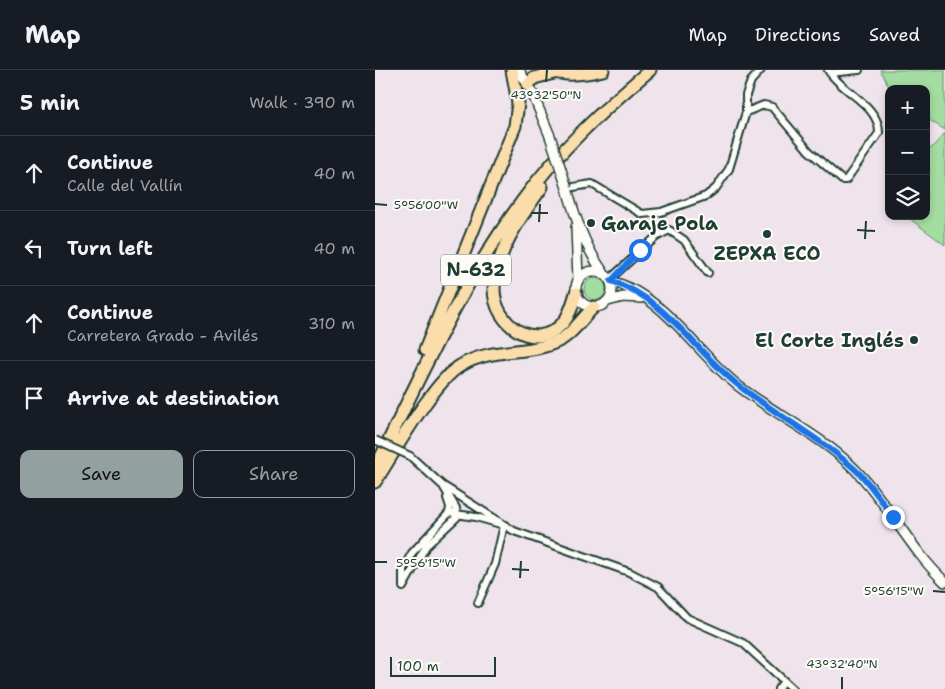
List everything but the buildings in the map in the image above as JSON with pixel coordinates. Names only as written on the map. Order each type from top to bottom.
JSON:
[{"type":"highway","points":[[375,467],[450,292],[515,126],[518,103],[513,70]]},
{"type":"highway","points":[[528,85],[539,76],[551,71],[580,74],[603,70]]},
{"type":"highway","name":"N-632","points":[[375,467],[437,342],[482,259],[523,198],[568,147],[616,99],[650,70]]},
{"type":"highway","points":[[576,293],[562,324],[548,332],[533,335],[512,329],[503,319],[496,306],[494,288],[499,262],[512,233],[530,204],[569,154],[605,115],[616,99]]},
{"type":"highway","points":[[375,482],[440,384],[458,366],[496,351],[537,348],[552,344],[570,333],[594,307]]},
{"type":"main road","points":[[519,70],[528,85],[550,136],[575,217],[591,255],[603,272],[611,280],[647,300],[673,321],[741,388],[836,453],[862,477],[943,580]]},
{"type":"main road","points":[[575,217],[578,280],[576,293],[585,304],[594,307],[628,296],[647,300]]},
{"type":"main road","points":[[578,280],[588,271],[603,272]]},
{"type":"main road","points":[[607,302],[612,292],[611,280]]},
{"type":"street","points":[[567,188],[592,184],[642,214],[661,212],[695,201],[716,188],[729,169],[746,112],[751,81],[761,70]]},
{"type":"street","points":[[829,72],[859,70]]},
{"type":"street","points":[[746,112],[764,105],[772,107],[809,151],[842,180],[849,177],[879,133],[879,124],[869,110],[829,72]]},
{"type":"street","points":[[611,280],[656,236],[669,230],[684,240],[708,273]]},
{"type":"street","points":[[375,440],[410,456],[442,485],[514,532],[629,572],[658,587],[687,618],[743,643],[793,689]]},
{"type":"street","points":[[442,485],[450,507],[449,513],[412,553],[403,569],[403,587],[426,546],[457,517],[457,514]]},
{"type":"street","points":[[442,485],[457,514]]},
{"type":"street","points":[[449,513],[504,525]]},
{"type":"street","points":[[478,603],[495,564],[504,525]]},
{"type":"street","points":[[779,689],[784,681]]},
{"type":"green space","points":[[880,70],[945,70],[945,130],[930,121],[930,85],[888,85]]},
{"type":"green space","points":[[945,133],[945,245],[911,220],[930,220],[930,150]]},
{"type":"green space","points":[[595,278],[603,281],[606,289],[603,297],[595,300],[587,297],[584,289],[587,281]]},
{"type":"place","name":"Garaje Pola","points":[[591,223]]},
{"type":"place","name":"ZEPXA ECO","points":[[767,234]]},
{"type":"place","name":"El Corte Inglés","points":[[914,340]]},
{"type":"route","points":[[640,250],[610,279],[611,281],[633,290],[656,306],[741,388],[836,453],[862,477],[893,517]]}]
